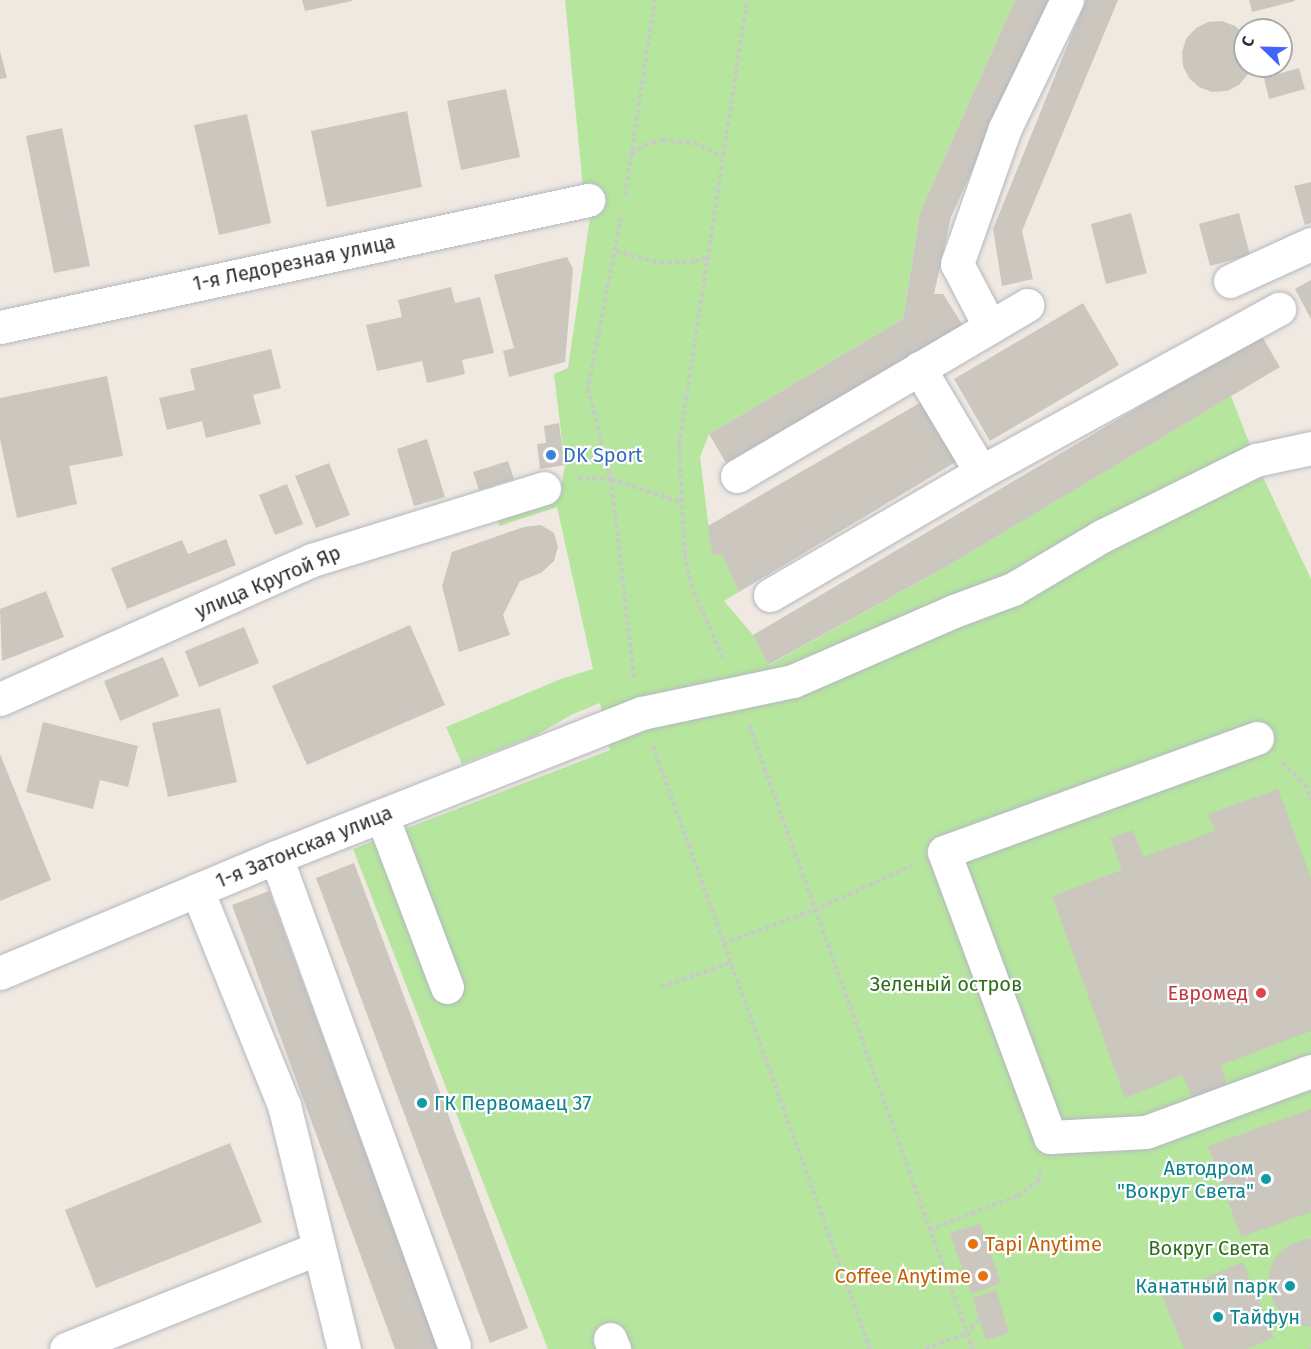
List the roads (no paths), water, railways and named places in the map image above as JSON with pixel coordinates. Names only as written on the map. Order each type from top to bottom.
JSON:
[{"type":"street","points":[[990,327],[957,264],[1005,128],[1067,0]]},
{"type":"street","name":"1-я Ледорезная улица","points":[[0,327],[588,200]]},
{"type":"street","points":[[1230,281],[1311,244]]},
{"type":"street","points":[[737,476],[1028,305]]},
{"type":"street","points":[[770,595],[981,472],[1280,309]]},
{"type":"street","points":[[920,368],[981,472]]},
{"type":"street","name":"1-я Затонская улица","points":[[0,973],[276,857],[642,713],[793,681],[954,611],[1013,589],[1102,536],[1256,460],[1311,448]]},
{"type":"street","name":"улица Крутой Яр","points":[[0,699],[312,560],[544,488]]},
{"type":"street","points":[[1257,738],[944,852],[1050,1137],[1146,1132],[1311,1071]]},
{"type":"street","points":[[381,816],[447,987]]},
{"type":"street","points":[[276,857],[454,1346]]},
{"type":"street","points":[[197,890],[284,1105],[344,1349]]},
{"type":"street","points":[[66,1349],[318,1248]]},
{"type":"place","name":"DK Sport","points":[[551,455]]},
{"type":"place","name":"Евромед","points":[[1261,993]]},
{"type":"place","name":"ГК Первомаец 37","points":[[422,1103]]},
{"type":"place","name":"Автодром \"Вокруг Света\"","points":[[1266,1179]]},
{"type":"place","name":"Tapi Anytime","points":[[973,1244]]},
{"type":"place","name":"Coffee Anytime","points":[[983,1276]]},
{"type":"place","name":"Канатный парк","points":[[1290,1286]]},
{"type":"place","name":"Тайфун","points":[[1218,1317]]},
{"type":"park label","name":"Зеленый остров","points":[[946,984]]},
{"type":"park label","name":"Вокруг Света","points":[[1209,1248]]}]
